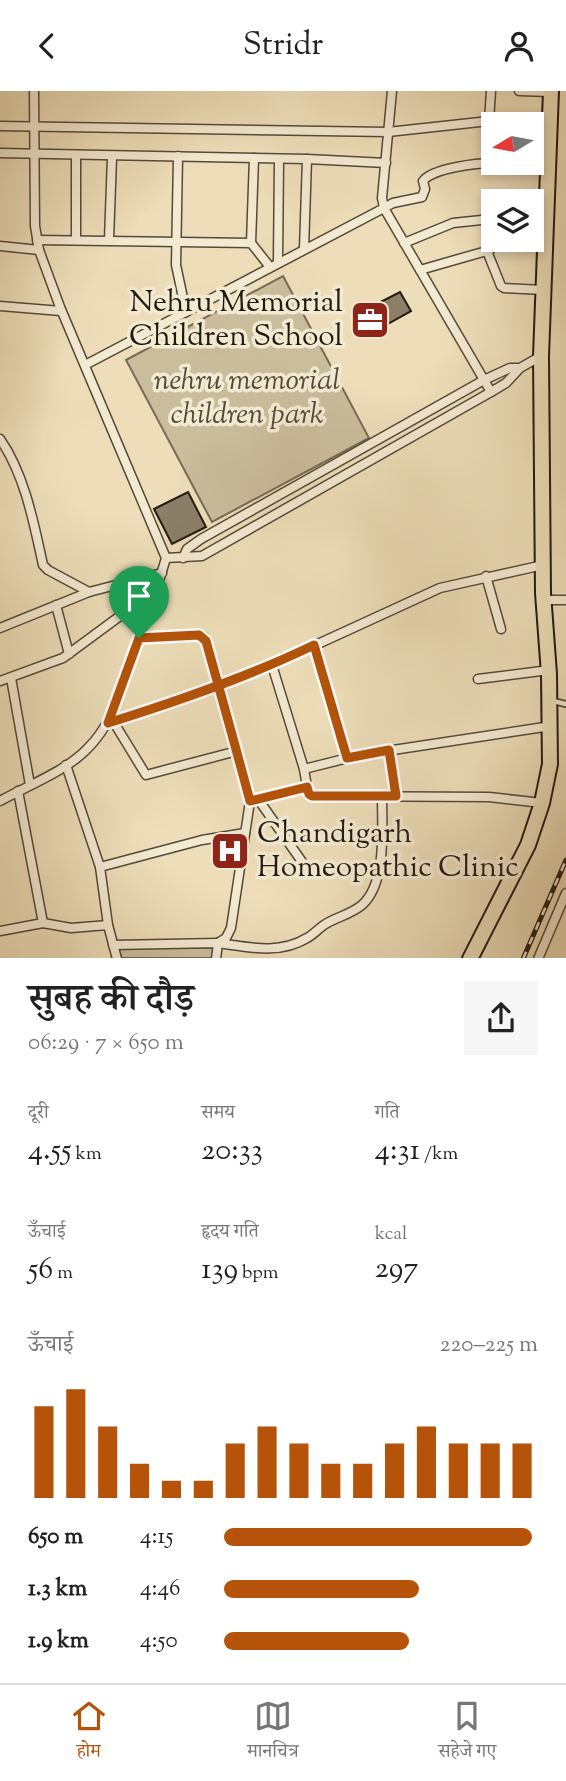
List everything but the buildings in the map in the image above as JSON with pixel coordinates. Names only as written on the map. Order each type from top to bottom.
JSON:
[{"type":"main road","points":[[544,189],[548,166],[551,91]]},
{"type":"main road","points":[[470,958],[528,845],[550,764],[549,670],[543,600],[541,356],[544,290],[541,252]]},
{"type":"street","points":[[0,801],[85,752],[110,722],[158,589],[166,558],[61,311],[39,250],[34,91]]},
{"type":"street","points":[[393,91],[382,198],[384,208],[491,392]]},
{"type":"street","points":[[0,126],[388,132],[489,121],[491,91]]},
{"type":"street","points":[[519,91],[551,91]]},
{"type":"street","points":[[0,153],[386,163]]},
{"type":"street","points":[[76,156],[76,240]]},
{"type":"street","points":[[109,240],[112,156]]},
{"type":"street","points":[[178,156],[176,272],[186,312]]},
{"type":"street","points":[[251,243],[254,158]]},
{"type":"street","points":[[274,264],[279,159]]},
{"type":"street","points":[[304,249],[307,159]]},
{"type":"street","points":[[85,366],[393,203],[422,197],[425,189],[423,180],[428,176],[481,165]]},
{"type":"street","points":[[544,166],[548,166]]},
{"type":"street","points":[[404,243],[453,223],[481,219]]},
{"type":"street","points":[[37,240],[251,243],[274,264]]},
{"type":"street","points":[[0,246],[39,250]]},
{"type":"street","points":[[420,270],[483,252]]},
{"type":"street","points":[[486,252],[501,286],[544,290]]},
{"type":"street","points":[[0,306],[61,311]]},
{"type":"street","points":[[166,558],[202,556],[491,392],[506,383],[520,367],[541,356]]},
{"type":"street","points":[[183,558],[192,544],[484,380],[510,368],[520,367]]},
{"type":"street","points":[[0,439],[14,466],[30,512],[43,565],[89,592]]},
{"type":"street","points":[[362,450],[368,461]]},
{"type":"street","points":[[110,722],[272,665],[429,592],[485,576],[543,565]]},
{"type":"street","points":[[0,628],[89,592],[162,573]]},
{"type":"street","points":[[485,576],[501,629]]},
{"type":"street","points":[[0,681],[69,654],[158,589]]},
{"type":"street","points":[[543,600],[566,600]]},
{"type":"street","points":[[56,605],[69,654]]},
{"type":"street","points":[[139,638],[204,637],[254,800],[305,866]]},
{"type":"street","points":[[314,645],[347,758]]},
{"type":"street","points":[[272,665],[309,794],[312,796],[489,797],[541,803]]},
{"type":"street","points":[[478,679],[549,670]]},
{"type":"street","points":[[11,678],[30,785]]},
{"type":"street","points":[[110,722],[146,775],[237,751]]},
{"type":"street","points":[[304,769],[389,750],[551,726]]},
{"type":"street","points":[[389,750],[396,796]]},
{"type":"street","points":[[66,765],[100,867],[108,925],[117,958]]},
{"type":"street","points":[[254,800],[307,787]]},
{"type":"street","points":[[18,791],[43,923]]},
{"type":"street","points":[[113,945],[218,943],[274,950],[292,946],[309,937],[325,924],[349,914],[365,902],[373,888],[381,858],[382,796]]},
{"type":"street","points":[[218,943],[226,938],[231,928],[245,833],[254,800]]},
{"type":"street","points":[[100,867],[202,840],[245,833]]},
{"type":"street","points":[[538,958],[566,893]]},
{"type":"street","points":[[0,931],[43,923],[71,928],[108,925]]},
{"type":"street","points":[[216,958],[218,943]]},
{"type":"lane","points":[[550,701],[566,703]]},
{"type":"green space","name":"nehru memorial children park","points":[[283,276],[369,438],[212,522],[126,360]]},
{"type":"green space","points":[[116,947],[214,948],[213,958],[119,958]]},
{"type":"railway","points":[[523,958],[566,860]]},
{"type":"place","name":"Nehru Memorial Children School","points":[[370,320]]},
{"type":"place","name":"Chandigarh Homeopathic Clinic","points":[[230,851]]},
{"type":"route","points":[[139,638],[108,723],[218,686],[314,645],[347,758],[389,750],[396,796],[312,796],[307,787],[250,801],[237,751],[218,686],[206,641],[204,637],[139,638]]}]
